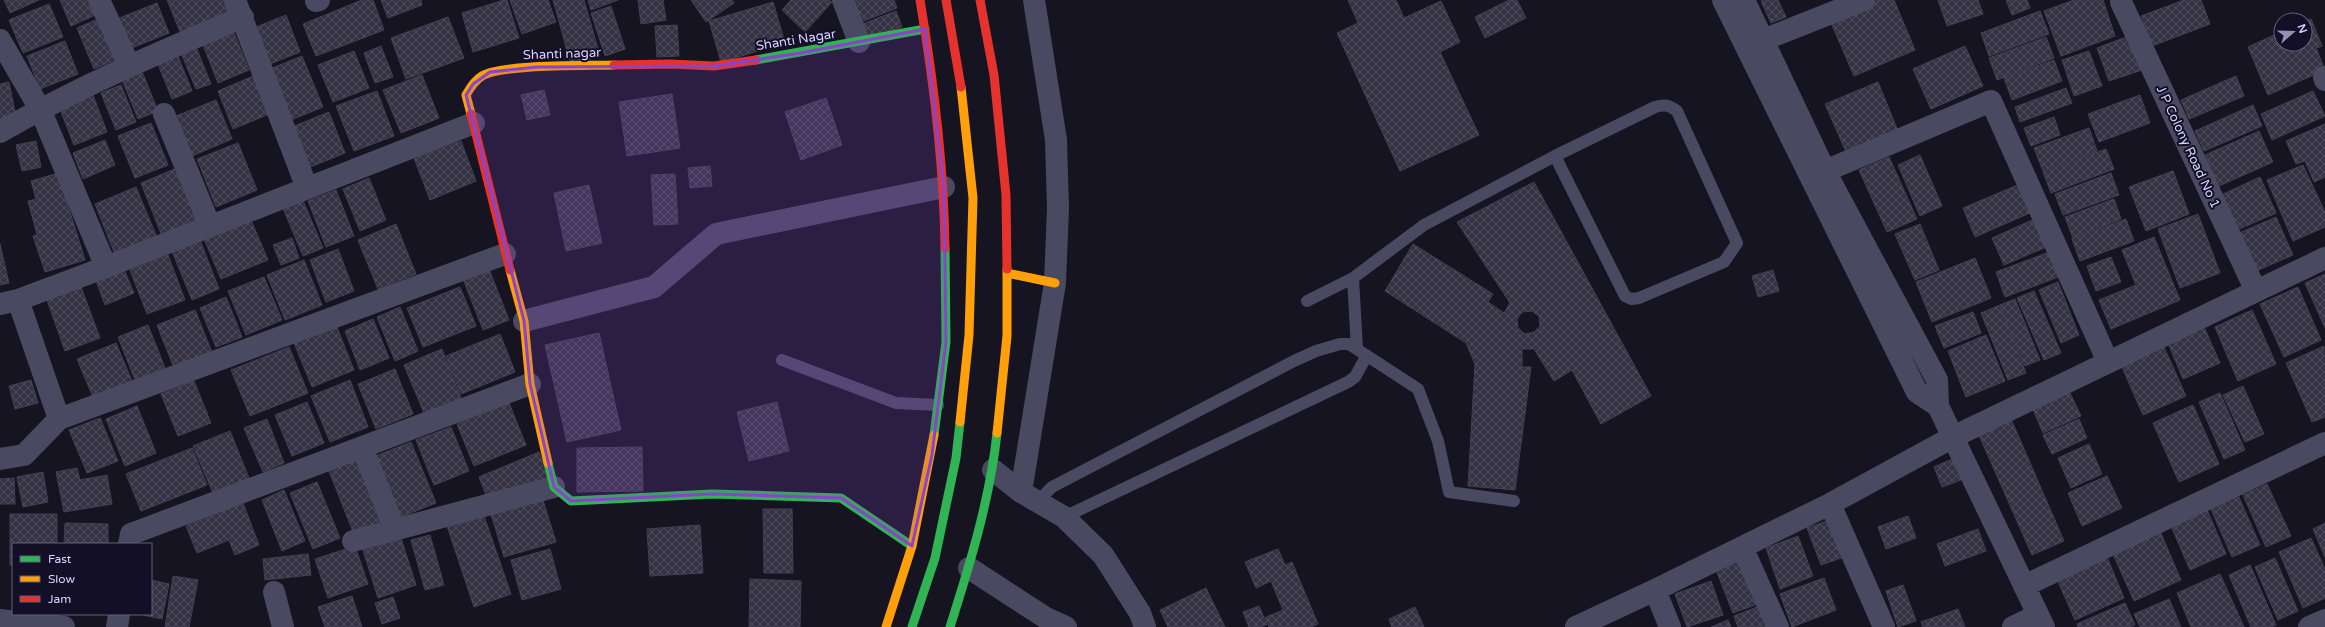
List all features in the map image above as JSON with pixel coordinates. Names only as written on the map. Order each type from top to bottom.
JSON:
[{"type":"main road","points":[[886,627],[912,546],[932,454],[946,342],[944,187],[934,82],[920,0]]},
{"type":"main road","points":[[912,627],[935,558],[956,458],[969,335],[973,198],[960,79],[946,0]]},
{"type":"main road","points":[[950,627],[969,568],[993,470],[1007,336],[1005,180],[994,75],[980,0]]},
{"type":"main road","name":"Shanti Nagar","points":[[670,64],[714,66],[800,53],[925,29]]},
{"type":"main road","name":"Shanti nagar","points":[[474,122],[466,95],[473,84],[481,76],[490,72],[537,67],[670,64]]},
{"type":"main road","points":[[474,122],[505,254],[524,321],[530,384],[554,487],[571,501],[712,494],[841,498],[912,546]]},
{"type":"main road","points":[[1007,273],[1055,282]]},
{"type":"street","points":[[99,0],[129,65]]},
{"type":"street","points":[[843,0],[859,42]]},
{"type":"street","points":[[1029,496],[1055,282],[1058,208],[1056,140],[1034,0]]},
{"type":"street","points":[[1723,0],[1917,392],[1938,406]]},
{"type":"street","points":[[1744,0],[1825,171],[1937,380],[1938,406],[2041,621],[2013,627]]},
{"type":"street","points":[[1763,40],[1864,0]]},
{"type":"street","name":"J P Colony Road No 1","points":[[2121,2],[2256,291]]},
{"type":"street","points":[[0,132],[40,108],[239,9],[308,188]]},
{"type":"street","points":[[2,46],[40,108],[106,267]]},
{"type":"street","points":[[1825,171],[1991,101],[2108,362]]},
{"type":"street","points":[[164,114],[210,226]]},
{"type":"street","points":[[59,419],[9,302],[106,267],[474,122]]},
{"type":"street","points":[[524,321],[654,287],[716,234],[944,187]]},
{"type":"street","points":[[0,459],[24,455],[59,419],[505,254]]},
{"type":"street","points":[[1576,627],[1830,504],[1953,437],[2325,258]]},
{"type":"street","points":[[1917,392],[1937,380]]},
{"type":"street","points":[[130,543],[131,534],[530,384]]},
{"type":"street","points":[[2024,586],[2325,442]]},
{"type":"street","points":[[362,447],[395,530]]},
{"type":"street","points":[[993,470],[1029,496],[1064,517],[1103,555],[1140,613],[1146,627]]},
{"type":"street","points":[[353,541],[554,487]]},
{"type":"street","points":[[1830,504],[1884,627]]},
{"type":"street","points":[[1742,547],[1778,627]]},
{"type":"street","points":[[969,568],[1046,618],[1066,627]]},
{"type":"street","points":[[1655,590],[1670,627]]},
{"type":"street","points":[[274,592],[282,627]]},
{"type":"street","points":[[117,627],[119,615]]},
{"type":"street","points":[[0,620],[64,627]]},
{"type":"street","points":[[2309,627],[2325,620]]},
{"type":"lane","points":[[1307,301],[1353,278],[1424,225],[1555,156],[1663,104],[1671,106],[1677,111],[1737,243],[1724,262],[1639,298],[1631,299],[1625,296],[1555,156]]},
{"type":"lane","points":[[1064,517],[1348,382],[1355,377],[1361,353],[1353,278]]},
{"type":"lane","points":[[1029,496],[1052,488],[1294,361],[1316,351],[1340,344],[1349,344],[1418,390],[1438,441],[1449,492],[1514,501]]},
{"type":"lane","points":[[782,360],[896,403],[938,405]]},
{"type":"highlighted area","points":[[925,29],[944,187],[946,342],[932,455],[912,546],[841,498],[712,494],[571,501],[554,487],[530,384],[524,321],[466,95],[473,84],[490,72],[537,67],[714,66],[800,53]]},
{"type":"building","points":[[4,0],[39,0],[10,13]]},
{"type":"building","points":[[60,0],[97,0],[102,12],[71,26]]},
{"type":"building","points":[[167,0],[224,0],[230,14],[181,34]]},
{"type":"building","points":[[362,0],[373,0],[384,30],[316,56],[303,24]]},
{"type":"building","points":[[381,0],[421,0],[422,5],[388,18]]},
{"type":"building","points":[[507,0],[519,38],[473,52],[462,13]]},
{"type":"building","points":[[510,0],[548,0],[556,22],[522,34]]},
{"type":"building","points":[[553,0],[584,0],[600,56],[571,65]]},
{"type":"building","points":[[588,0],[618,0],[591,10]]},
{"type":"building","points":[[638,0],[663,0],[666,20],[641,24]]},
{"type":"building","points":[[691,0],[732,0],[734,3],[706,22]]},
{"type":"building","points":[[791,0],[829,0],[832,2],[805,32],[782,10]]},
{"type":"building","points":[[858,0],[894,0],[897,8],[861,22],[853,2]]},
{"type":"building","points":[[1348,0],[1396,0],[1404,18],[1441,1],[1460,42],[1440,52],[1479,135],[1400,171],[1337,33],[1358,23]]},
{"type":"building","points":[[1509,0],[1517,0],[1526,18],[1485,38],[1475,17]]},
{"type":"building","points":[[1778,0],[1786,17],[1771,23],[1761,1]]},
{"type":"building","points":[[1872,0],[1894,0],[1915,50],[1854,76],[1829,18]]},
{"type":"building","points":[[1938,0],[1978,0],[1983,14],[1947,26]]},
{"type":"building","points":[[2006,0],[2027,0],[2030,8],[2012,15]]},
{"type":"building","points":[[2074,0],[2103,0],[2115,36],[2061,56],[2044,11]]},
{"type":"building","points":[[2184,0],[2201,0],[2210,24],[2152,46],[2141,16]]},
{"type":"building","points":[[773,2],[785,43],[721,62],[709,21]]},
{"type":"building","points":[[157,3],[169,33],[129,49],[117,19]]},
{"type":"building","points":[[49,4],[63,37],[23,53],[9,20]]},
{"type":"building","points":[[611,6],[625,49],[605,56],[591,13]]},
{"type":"building","points":[[896,11],[902,27],[865,40],[860,25]]},
{"type":"building","points":[[2040,11],[2049,34],[1989,56],[1981,33]]},
{"type":"building","points":[[286,15],[300,52],[270,64],[256,27]]},
{"type":"building","points":[[103,17],[120,58],[94,69],[77,28]]},
{"type":"building","points":[[448,17],[464,58],[406,79],[391,38]]},
{"type":"building","points":[[2313,24],[2322,46],[2316,48],[2325,70],[2268,95],[2248,47],[2273,36],[2273,52],[2313,52]]},
{"type":"building","points":[[677,25],[679,56],[657,57],[655,26]]},
{"type":"building","points":[[234,33],[249,70],[218,83],[203,45]]},
{"type":"building","points":[[2129,36],[2142,70],[2109,81],[2097,48]]},
{"type":"building","points":[[2046,37],[2054,58],[1997,80],[1989,58]]},
{"type":"building","points":[[65,41],[78,74],[40,89],[27,56]]},
{"type":"building","points":[[194,42],[211,84],[196,89],[179,48]]},
{"type":"building","points":[[381,46],[393,77],[375,83],[364,53]]},
{"type":"building","points":[[1965,46],[1983,86],[1931,109],[1913,69]]},
{"type":"building","points":[[176,51],[192,91],[172,99],[156,59]]},
{"type":"building","points":[[354,51],[369,88],[333,102],[318,65]]},
{"type":"building","points":[[2089,51],[2102,86],[2074,96],[2062,60]]},
{"type":"building","points":[[302,56],[323,107],[291,120],[270,69]]},
{"type":"building","points":[[2054,60],[2062,81],[2012,100],[2004,78]]},
{"type":"building","points":[[139,64],[158,111],[138,119],[119,72]]},
{"type":"building","points":[[258,74],[274,112],[233,129],[218,91]]},
{"type":"building","points":[[422,75],[439,118],[401,133],[383,90]]},
{"type":"building","points":[[2236,76],[2244,96],[2189,119],[2181,100]]},
{"type":"building","points":[[9,82],[16,117],[0,120],[0,84]]},
{"type":"building","points":[[1878,82],[1898,131],[1846,152],[1825,104]]},
{"type":"building","points":[[121,85],[136,122],[116,130],[101,93]]},
{"type":"building","points":[[2066,88],[2072,103],[2020,122],[2015,107]]},
{"type":"building","points":[[544,90],[550,115],[527,120],[521,95]]},
{"type":"building","points":[[377,91],[394,136],[354,151],[336,106]]},
{"type":"building","points":[[2313,91],[2325,116],[2272,140],[2261,114]]},
{"type":"building","points":[[672,94],[680,148],[627,156],[619,102]]},
{"type":"building","points":[[93,95],[107,132],[74,145],[60,109]]},
{"type":"building","points":[[2140,95],[2150,123],[2099,142],[2088,114]]},
{"type":"building","points":[[826,98],[842,145],[801,160],[785,112]]},
{"type":"building","points":[[216,100],[232,139],[192,156],[176,116]]},
{"type":"building","points":[[2253,105],[2262,126],[2204,151],[2195,131]]},
{"type":"building","points":[[329,112],[345,153],[308,168],[292,127]]},
{"type":"building","points":[[2054,117],[2060,135],[2031,146],[2024,128]]},
{"type":"building","points":[[151,123],[168,165],[135,178],[118,136]]},
{"type":"building","points":[[2325,124],[2325,177],[2314,182],[2305,161],[2296,164],[2286,141]]},
{"type":"building","points":[[2089,128],[2097,151],[2043,171],[2034,148]]},
{"type":"building","points":[[2259,131],[2273,162],[2219,186],[2205,155]]},
{"type":"building","points":[[105,140],[115,165],[83,179],[73,153]]},
{"type":"building","points":[[36,141],[41,167],[22,171],[16,145]]},
{"type":"building","points":[[461,141],[476,181],[430,200],[414,158]]},
{"type":"building","points":[[238,143],[257,190],[216,207],[197,159]]},
{"type":"building","points":[[2106,149],[2114,169],[2051,193],[2043,172]]},
{"type":"building","points":[[1920,155],[1942,206],[1920,216],[1898,165]]},
{"type":"building","points":[[1889,157],[1917,219],[1887,232],[1859,170]]},
{"type":"building","points":[[2303,165],[2325,212],[2325,227],[2293,241],[2267,180]]},
{"type":"building","points":[[710,166],[712,186],[690,188],[688,168]]},
{"type":"building","points":[[177,168],[199,221],[162,236],[141,183]]},
{"type":"building","points":[[2173,171],[2189,214],[2146,231],[2129,187]]},
{"type":"building","points":[[58,173],[85,260],[45,272],[33,236],[37,235],[28,201],[36,199],[31,181]]},
{"type":"building","points":[[2111,173],[2119,195],[2063,215],[2055,194]]},
{"type":"building","points":[[675,174],[678,224],[654,225],[651,175]]},
{"type":"building","points":[[2260,177],[2276,213],[2237,230],[2221,195]]},
{"type":"building","points":[[369,178],[386,220],[360,231],[343,189]]},
{"type":"building","points":[[1534,182],[1651,396],[1601,424],[1572,370],[1554,381],[1534,349],[1522,349],[1522,367],[1531,367],[1515,490],[1468,486],[1475,364],[1466,343],[1385,291],[1413,244],[1493,294],[1488,302],[1504,313],[1510,303],[1457,222]],"holes":[[[1532,311],[1539,316],[1540,326],[1534,332],[1525,334],[1518,328],[1517,319],[1522,312]]]},
{"type":"building","points":[[2020,184],[2032,212],[1975,237],[1963,208]]},
{"type":"building","points":[[589,185],[602,243],[566,251],[554,193]]},
{"type":"building","points":[[136,187],[158,240],[116,257],[95,204]]},
{"type":"building","points":[[336,190],[354,236],[326,247],[308,201]]},
{"type":"building","points":[[302,198],[323,248],[303,256],[282,206]]},
{"type":"building","points":[[2114,199],[2121,219],[2073,238],[2065,217]]},
{"type":"building","points":[[2198,214],[2220,273],[2180,288],[2158,229]]},
{"type":"building","points":[[2039,217],[2051,245],[2004,265],[1992,238]]},
{"type":"building","points":[[2276,217],[2293,255],[2254,272],[2237,234]]},
{"type":"building","points":[[2126,219],[2134,241],[2080,261],[2072,239]]},
{"type":"building","points":[[251,220],[268,260],[221,279],[204,239]]},
{"type":"building","points":[[396,224],[416,274],[378,289],[358,240]]},
{"type":"building","points":[[1920,224],[1939,270],[1915,280],[1895,234]]},
{"type":"building","points":[[2154,237],[2180,300],[2111,329],[2099,300],[2136,285],[2122,250]]},
{"type":"building","points":[[292,238],[299,258],[281,265],[273,245]]},
{"type":"building","points":[[200,240],[219,289],[192,300],[172,251]]},
{"type":"building","points":[[0,244],[9,283],[0,285]]},
{"type":"building","points":[[338,249],[354,291],[326,302],[310,260]]},
{"type":"building","points":[[2052,251],[2061,276],[2005,297],[1996,272]]},
{"type":"building","points":[[168,255],[185,300],[147,314],[130,270]]},
{"type":"building","points":[[2111,257],[2121,282],[2096,291],[2087,266]]},
{"type":"building","points":[[1975,258],[1991,298],[1932,322],[1916,282]]},
{"type":"building","points":[[304,260],[322,305],[285,320],[267,275]]},
{"type":"building","points":[[123,267],[134,293],[105,305],[95,278]]},
{"type":"building","points":[[489,269],[509,320],[483,330],[463,279]]},
{"type":"building","points":[[1773,270],[1779,291],[1758,297],[1752,276]]},
{"type":"building","points":[[2325,274],[2325,328],[2305,283]]},
{"type":"building","points":[[264,277],[282,320],[246,335],[228,291]]},
{"type":"building","points":[[2058,282],[2079,335],[2061,343],[2039,290]]},
{"type":"building","points":[[81,287],[100,338],[65,351],[47,300]]},
{"type":"building","points":[[460,287],[476,326],[423,347],[407,308]]},
{"type":"building","points":[[2298,287],[2321,340],[2284,357],[2260,304]]},
{"type":"building","points":[[2034,291],[2061,353],[2044,360],[2017,298]]},
{"type":"building","points":[[226,297],[242,337],[216,347],[200,308]]},
{"type":"building","points":[[2015,299],[2040,360],[2025,366],[2000,305]]},
{"type":"building","points":[[2000,305],[2026,373],[2008,380],[1981,313]]},
{"type":"building","points":[[400,307],[418,351],[395,361],[377,317]]},
{"type":"building","points":[[195,310],[212,352],[174,368],[157,325]]},
{"type":"building","points":[[2252,310],[2276,364],[2238,381],[2215,327]]},
{"type":"building","points":[[1973,312],[1981,333],[1944,348],[1935,326]]},
{"type":"building","points":[[373,319],[389,358],[360,370],[345,331]]},
{"type":"building","points":[[148,325],[167,373],[137,385],[118,337]]},
{"type":"building","points":[[336,325],[354,370],[312,387],[294,343]]},
{"type":"building","points":[[2204,327],[2220,363],[2183,379],[2168,343]]},
{"type":"building","points":[[599,333],[621,430],[567,442],[545,345]]},
{"type":"building","points":[[500,334],[515,372],[461,394],[446,356]]},
{"type":"building","points":[[1986,335],[2005,381],[1966,397],[1948,351]]},
{"type":"building","points":[[116,343],[134,386],[95,402],[77,359]]},
{"type":"building","points":[[2324,346],[2325,417],[2312,422],[2286,363]]},
{"type":"building","points":[[289,347],[308,393],[250,416],[231,370]]},
{"type":"building","points":[[2164,347],[2186,396],[2143,415],[2121,365]]},
{"type":"building","points":[[442,349],[461,398],[424,413],[404,365]]},
{"type":"building","points":[[395,369],[413,414],[376,429],[358,384]]},
{"type":"building","points":[[31,380],[38,403],[15,409],[9,386]]},
{"type":"building","points":[[350,380],[368,427],[330,442],[311,396]]},
{"type":"building","points":[[194,381],[211,423],[178,436],[161,394]]},
{"type":"building","points":[[2243,386],[2264,434],[2245,442],[2223,395]]},
{"type":"building","points":[[2069,391],[2081,416],[2043,433],[2032,407]]},
{"type":"building","points":[[2220,393],[2245,450],[2224,459],[2199,402]]},
{"type":"building","points":[[307,402],[324,443],[292,456],[275,415]]},
{"type":"building","points":[[777,402],[789,451],[749,461],[737,412]]},
{"type":"building","points":[[509,403],[526,445],[474,466],[457,424]]},
{"type":"building","points":[[2193,405],[2219,464],[2179,482],[2153,423]]},
{"type":"building","points":[[137,406],[156,453],[125,466],[106,419]]},
{"type":"building","points":[[100,418],[118,461],[87,473],[69,430]]},
{"type":"building","points":[[267,419],[284,463],[263,472],[244,428]]},
{"type":"building","points":[[2011,419],[2064,541],[2032,555],[1978,433]]},
{"type":"building","points":[[2079,419],[2087,438],[2052,454],[2043,435]]},
{"type":"building","points":[[451,427],[469,471],[434,485],[416,440]]},
{"type":"building","points":[[230,431],[249,478],[213,493],[193,446]]},
{"type":"building","points":[[411,442],[436,503],[398,518],[373,457]]},
{"type":"building","points":[[2089,444],[2102,474],[2071,488],[2058,458]]},
{"type":"building","points":[[642,447],[643,491],[577,492],[577,448]]},
{"type":"building","points":[[192,448],[207,485],[141,511],[126,474]]},
{"type":"building","points":[[539,452],[549,477],[489,502],[479,477]]},
{"type":"building","points":[[362,457],[389,523],[355,537],[329,471]]},
{"type":"building","points":[[1952,459],[1961,480],[1942,487],[1934,467]]},
{"type":"building","points":[[77,468],[80,480],[107,475],[112,504],[64,512],[56,472]]},
{"type":"building","points":[[43,472],[48,502],[23,507],[17,477]]},
{"type":"building","points":[[2107,476],[2122,508],[2082,526],[2068,493]]},
{"type":"building","points":[[14,478],[15,504],[0,504],[0,479]]},
{"type":"building","points":[[317,482],[340,538],[313,549],[290,493]]},
{"type":"building","points":[[2267,484],[2291,536],[2266,547],[2243,495]]},
{"type":"building","points":[[284,490],[305,541],[282,551],[262,500]]},
{"type":"building","points":[[2238,495],[2260,545],[2232,557],[2210,507]]},
{"type":"building","points":[[543,500],[556,542],[504,557],[491,514]]},
{"type":"building","points":[[243,503],[259,545],[235,555],[229,540],[197,553],[186,526]]},
{"type":"building","points":[[763,509],[792,509],[793,573],[764,573]]},
{"type":"building","points":[[2207,510],[2226,554],[2190,570],[2171,526]]},
{"type":"building","points":[[483,513],[511,594],[474,607],[447,526]]},
{"type":"building","points":[[10,514],[57,514],[57,543],[12,543],[12,565],[10,565]]},
{"type":"building","points":[[1908,516],[1916,538],[1886,549],[1878,527]]},
{"type":"building","points":[[1830,520],[1844,557],[1821,565],[1807,528]]},
{"type":"building","points":[[65,523],[108,524],[108,543],[64,543]]},
{"type":"building","points":[[2325,523],[2325,557],[2313,529]]},
{"type":"building","points":[[700,525],[703,573],[650,576],[647,529]]},
{"type":"building","points":[[1978,529],[1986,551],[1945,566],[1937,544]]},
{"type":"building","points":[[2160,531],[2181,580],[2134,601],[2112,552]]},
{"type":"building","points":[[430,535],[444,585],[425,590],[411,540]]},
{"type":"building","points":[[1798,536],[1813,576],[1780,589],[1766,548]]},
{"type":"building","points":[[401,538],[416,585],[378,598],[363,550]]},
{"type":"building","points":[[2311,538],[2325,569],[2325,598],[2303,608],[2279,552]]},
{"type":"building","points":[[355,546],[368,584],[328,598],[315,559]]},
{"type":"building","points":[[550,549],[561,589],[522,600],[511,560]]},
{"type":"building","points":[[1278,549],[1285,565],[1292,562],[1318,624],[1311,627],[1269,627],[1268,624],[1260,627],[1249,627],[1243,612],[1259,606],[1264,618],[1283,610],[1271,581],[1256,588],[1245,562]]},
{"type":"building","points":[[308,554],[311,575],[265,580],[263,559]]},
{"type":"building","points":[[2106,555],[2124,598],[2075,620],[2056,577]]},
{"type":"building","points":[[2275,558],[2298,611],[2278,620],[2255,567]]},
{"type":"building","points":[[1741,560],[1758,604],[1733,613],[1716,570]]},
{"type":"building","points":[[2250,565],[2276,625],[2271,627],[2251,627],[2229,575]]},
{"type":"building","points":[[2220,574],[2244,627],[2191,627],[2177,593]]},
{"type":"building","points":[[173,576],[198,580],[189,627],[165,627]]},
{"type":"building","points":[[1824,578],[1836,610],[1792,627],[1780,594]]},
{"type":"building","points":[[750,579],[801,581],[800,627],[749,627]]},
{"type":"building","points":[[152,580],[169,584],[162,619],[143,615],[152,615]]},
{"type":"building","points":[[1711,581],[1723,615],[1687,627],[1675,594]]},
{"type":"building","points":[[1903,585],[1916,621],[1898,627],[1886,591]]},
{"type":"building","points":[[1206,588],[1225,627],[1168,627],[1160,610]]},
{"type":"building","points":[[352,596],[362,627],[325,627],[318,607]]},
{"type":"building","points":[[393,597],[400,618],[382,624],[375,603]]},
{"type":"building","points":[[2169,599],[2181,627],[2140,627],[2134,614]]},
{"type":"building","points":[[2125,603],[2135,625],[2131,627],[2078,627],[2077,624]]},
{"type":"building","points":[[1762,605],[1770,627],[1738,627],[1734,616]]},
{"type":"building","points":[[1415,607],[1424,627],[1392,627],[1389,619]]},
{"type":"building","points":[[1958,609],[1965,627],[1923,627],[1921,622]]},
{"type":"building","points":[[1728,620],[1731,627],[1711,627]]},
{"type":"traffic: fast","points":[[756,60],[925,29]]},
{"type":"traffic: fast","points":[[934,435],[946,342],[945,248]]},
{"type":"traffic: fast","points":[[912,627],[935,558],[956,458],[960,422]]},
{"type":"traffic: fast","points":[[950,627],[972,555],[984,507],[990,482],[997,433]]},
{"type":"traffic: fast","points":[[548,463],[554,487],[571,501],[712,494],[841,498],[912,546]]},
{"type":"traffic: slow","points":[[471,114],[466,95],[477,80],[492,72],[507,69],[614,65]]},
{"type":"traffic: slow","points":[[960,422],[969,335],[973,198],[961,87]]},
{"type":"traffic: slow","points":[[997,433],[1007,336],[1007,269]]},
{"type":"traffic: slow","points":[[510,270],[524,321],[530,384],[548,463]]},
{"type":"traffic: slow","points":[[1007,273],[1055,283]]},
{"type":"traffic: slow","points":[[886,627],[912,546],[934,435]]},
{"type":"traffic: jam","points":[[920,0],[930,62],[937,124],[943,185],[945,248]]},
{"type":"traffic: jam","points":[[946,0],[961,87]]},
{"type":"traffic: jam","points":[[980,0],[994,75],[1006,195],[1007,269]]},
{"type":"traffic: jam","points":[[614,65],[670,64],[714,66],[756,60]]},
{"type":"traffic: jam","points":[[471,114],[510,270]]}]
